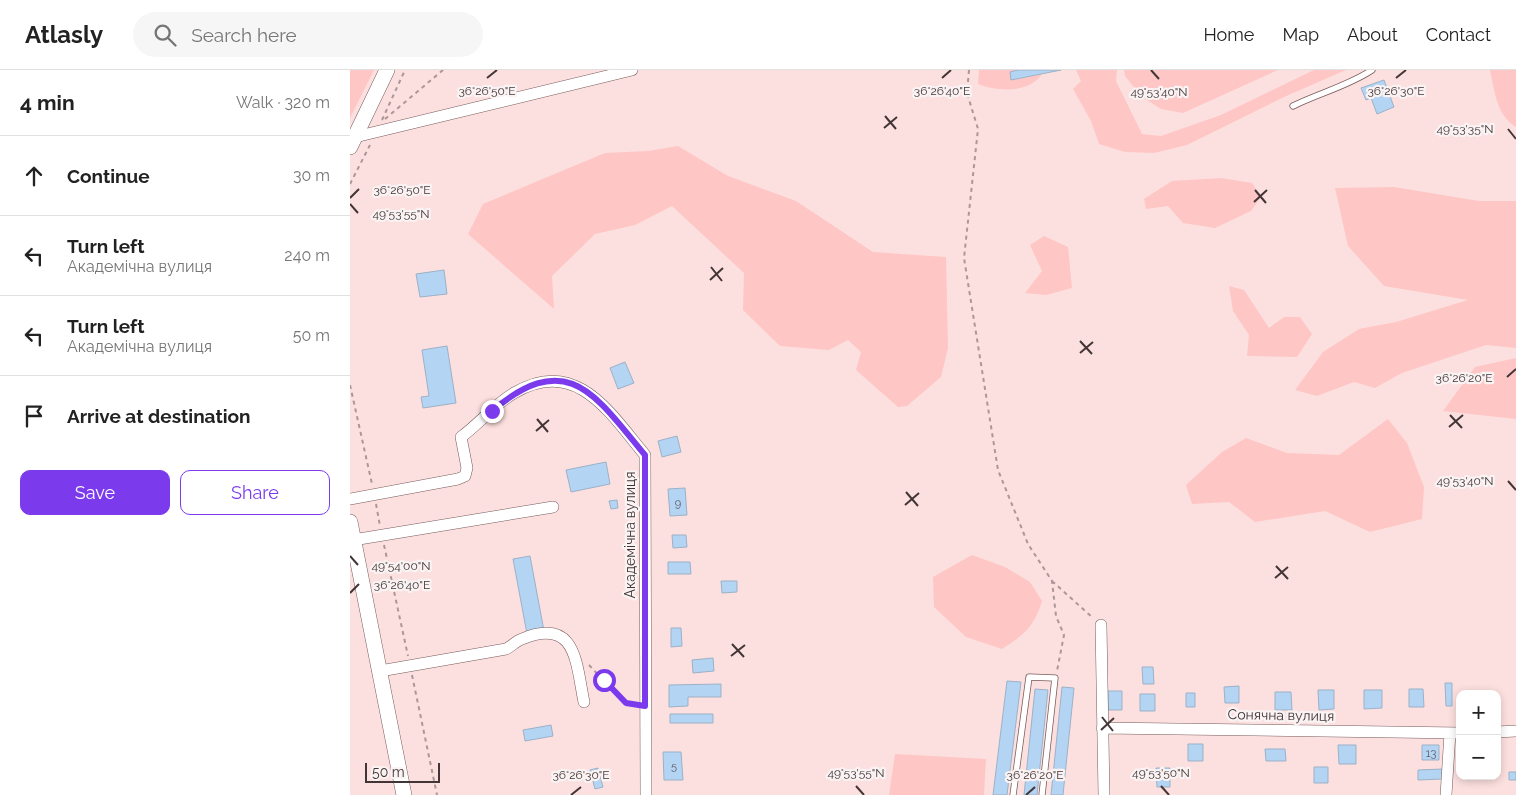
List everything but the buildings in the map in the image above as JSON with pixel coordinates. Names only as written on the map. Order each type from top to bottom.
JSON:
[{"type":"street","points":[[352,142],[387,70]]},
{"type":"street","points":[[352,142],[632,70]]},
{"type":"street","name":"Академічна вулиця","points":[[350,499],[458,479],[465,476],[467,468],[461,437],[514,393],[542,380],[562,380],[597,398],[645,455],[646,795]]},
{"type":"street","points":[[353,540],[553,507]]},
{"type":"street","points":[[350,522],[404,795]]},
{"type":"street","points":[[1101,625],[1104,795]]},
{"type":"street","points":[[380,671],[506,649],[523,638],[546,633],[555,634],[567,641],[574,655],[584,702]]},
{"type":"street","name":"Сонячна вулиця","points":[[1102,728],[1455,733]]},
{"type":"street","points":[[1501,732],[1516,731]]},
{"type":"street","points":[[1446,795],[1455,733]]},
{"type":"lane","points":[[1293,106],[1320,92],[1357,80],[1372,70]]},
{"type":"lane","points":[[1013,795],[1029,677],[1055,678],[1042,795]]},
{"type":"path","points":[[381,122],[443,70]]},
{"type":"path","points":[[969,70],[967,93],[978,129],[964,258],[998,470],[1028,544],[1052,581],[1101,625]]},
{"type":"path","points":[[350,385],[437,795]]},
{"type":"path","points":[[1052,581],[1056,616],[1064,635],[1055,678]]},
{"type":"path","points":[[574,655],[591,667],[626,703],[645,706]]},
{"type":"shaded area","points":[[350,70],[374,70],[350,118]]},
{"type":"shaded area","points":[[979,70],[1018,70],[1010,72],[1012,80],[1042,74],[1030,85],[1022,88],[1004,89],[978,84]]},
{"type":"shaded area","points":[[1076,70],[1117,70],[1116,81],[1142,134],[1161,136],[1221,115],[1314,70],[1346,70],[1284,97],[1187,145],[1154,153],[1125,152],[1099,144],[1091,121],[1073,89],[1081,81]]},
{"type":"shaded area","points":[[1124,70],[1278,70],[1183,113],[1161,109],[1141,96],[1125,76]]},
{"type":"shaded area","points":[[1490,70],[1516,70],[1516,127],[1504,116],[1500,109]]},
{"type":"shaded area","points":[[678,146],[728,176],[796,201],[873,252],[946,257],[948,348],[941,377],[907,406],[898,407],[856,370],[861,352],[848,340],[829,350],[780,346],[743,310],[744,273],[672,206],[635,225],[595,234],[552,276],[554,309],[468,234],[483,204],[605,153],[648,151]]},
{"type":"shaded area","points":[[1221,178],[1252,183],[1261,197],[1251,211],[1215,228],[1183,223],[1168,206],[1146,209],[1144,199],[1172,181]]},
{"type":"shaded area","points":[[1394,187],[1479,201],[1516,201],[1516,348],[1486,345],[1402,373],[1375,388],[1354,382],[1317,396],[1295,390],[1323,352],[1359,329],[1396,322],[1468,300],[1384,286],[1348,246],[1335,188]]},
{"type":"shaded area","points":[[1044,236],[1068,247],[1072,288],[1046,295],[1025,293],[1042,271],[1030,245]]},
{"type":"shaded area","points":[[1229,286],[1244,290],[1269,328],[1284,317],[1300,317],[1312,334],[1297,357],[1247,356],[1249,335],[1233,311]]},
{"type":"shaded area","points":[[1516,358],[1516,419],[1443,411],[1475,367]]},
{"type":"shaded area","points":[[1388,419],[1407,443],[1424,487],[1422,519],[1370,532],[1325,511],[1255,522],[1229,502],[1192,504],[1186,485],[1222,452],[1246,438],[1287,453],[1339,455]]},
{"type":"shaded area","points":[[972,555],[1005,567],[1030,582],[1042,601],[1036,617],[1028,629],[1002,649],[966,637],[934,607],[933,577]]},
{"type":"shaded area","points":[[895,754],[986,759],[984,795],[889,795]]},
{"type":"route","points":[[492,411],[514,393],[542,380],[562,380],[597,398],[645,455],[645,706],[626,703],[604,680]]}]
